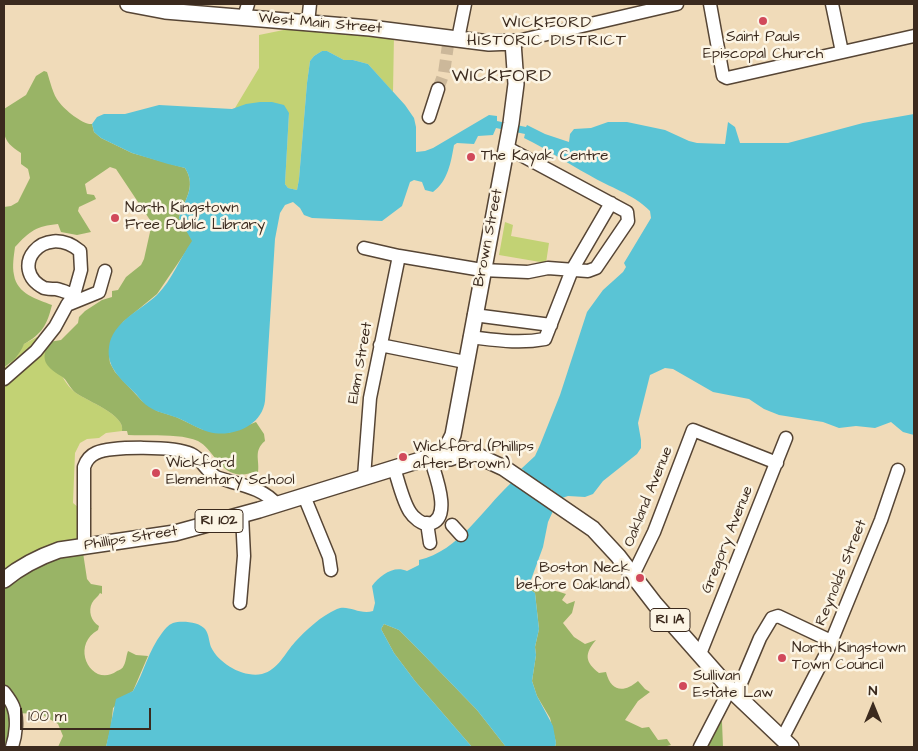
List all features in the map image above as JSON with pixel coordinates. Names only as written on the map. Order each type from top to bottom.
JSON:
[{"type":"main road","name":"West Main Street","points":[[128,4],[151,9],[246,10],[308,22],[499,44],[513,42]]},
{"type":"main road","name":"Brown Street","points":[[450,450],[510,127],[516,85],[513,42]]},
{"type":"main road","name":"Phillips Street","points":[[4,580],[15,571],[41,556],[59,550],[174,533],[276,505],[450,450]]},
{"type":"main road","name":"RI 1A","points":[[450,450],[504,468],[593,529],[733,692],[787,743]]},
{"type":"street","points":[[308,22],[310,4]]},
{"type":"street","points":[[458,39],[465,4]]},
{"type":"street","points":[[513,42],[677,4]]},
{"type":"street","points":[[710,4],[722,76],[727,78],[914,36]]},
{"type":"street","points":[[832,4],[842,52]]},
{"type":"street","points":[[429,117],[438,89]]},
{"type":"street","points":[[364,248],[398,256],[482,270],[528,272],[548,268],[588,271],[596,268],[628,221],[627,212],[506,147]]},
{"type":"street","points":[[470,337],[506,342],[530,342],[545,338],[572,270],[611,203]]},
{"type":"street","points":[[4,379],[36,351],[55,326],[70,300],[81,270],[80,251],[72,244],[63,241],[40,245],[31,254],[29,267],[33,278],[45,288],[58,290],[70,300]]},
{"type":"street","name":"Elam Street","points":[[364,477],[370,398],[398,256]]},
{"type":"street","points":[[70,300],[99,292],[105,271]]},
{"type":"street","points":[[474,315],[551,325]]},
{"type":"street","points":[[380,345],[465,362]]},
{"type":"street","name":"Oakland Avenue","points":[[633,575],[654,532],[693,430],[777,463]]},
{"type":"street","name":"Gregory Avenue","points":[[700,654],[786,438]]},
{"type":"street","points":[[84,546],[84,467],[90,457],[103,451],[152,447],[182,451],[199,459],[210,474],[263,493],[271,498],[276,505]]},
{"type":"street","points":[[394,468],[410,512],[422,523],[427,523],[436,520],[442,510],[440,492],[450,450]]},
{"type":"street","name":"Reynolds Street","points":[[787,743],[881,520],[898,470]]},
{"type":"street","points":[[304,496],[329,558],[330,570]]},
{"type":"street","points":[[240,603],[244,556],[242,515]]},
{"type":"street","points":[[427,523],[430,543]]},
{"type":"street","points":[[452,525],[461,535]]},
{"type":"street","points":[[700,747],[733,692],[772,618],[778,616],[788,619],[831,641]]},
{"type":"street","points":[[4,692],[13,705],[16,718],[15,740],[12,747]]},
{"type":"green space","points":[[308,25],[394,35],[393,92],[368,64],[344,60],[327,51],[322,51],[314,56],[310,61],[307,83],[297,190],[288,188],[285,184],[289,113],[235,108],[259,68],[259,35]]},
{"type":"green space","points":[[44,71],[47,72],[55,96],[62,105],[79,120],[92,124],[94,132],[101,138],[132,153],[185,168],[190,181],[190,187],[179,218],[193,241],[157,294],[123,322],[109,355],[110,363],[115,372],[142,401],[157,411],[176,417],[201,429],[228,433],[256,422],[264,434],[265,441],[258,452],[258,473],[236,474],[230,472],[220,464],[208,449],[191,438],[128,435],[127,431],[122,431],[122,425],[118,419],[105,409],[76,393],[65,379],[51,369],[46,362],[45,354],[49,342],[61,340],[78,323],[79,317],[85,311],[102,300],[112,297],[112,291],[118,290],[126,277],[141,265],[144,259],[152,223],[116,169],[110,167],[85,184],[87,194],[94,195],[96,199],[79,207],[78,211],[91,232],[77,235],[61,232],[58,224],[44,226],[34,230],[15,247],[13,272],[19,287],[28,295],[52,305],[43,328],[24,344],[16,357],[4,367],[4,207],[18,202],[30,178],[28,169],[21,164],[21,153],[9,144],[6,139],[4,109],[26,95],[36,76]]},
{"type":"green space","points":[[505,222],[513,225],[511,236],[549,243],[546,263],[499,255]]},
{"type":"green space","points":[[37,337],[39,341],[49,342],[66,383],[76,393],[105,409],[118,419],[122,425],[122,431],[106,433],[99,438],[87,439],[80,443],[75,453],[73,503],[79,508],[92,508],[85,515],[89,544],[4,578],[4,367],[9,365],[24,344]]},
{"type":"green space","points":[[82,546],[87,579],[91,584],[102,586],[102,594],[100,593],[91,606],[92,619],[99,626],[98,630],[89,637],[85,646],[87,663],[92,670],[99,674],[108,675],[123,667],[128,651],[136,655],[148,656],[133,691],[113,708],[106,747],[58,747],[63,736],[58,724],[41,714],[15,713],[11,747],[4,747],[4,578]]},
{"type":"green space","points":[[531,580],[543,588],[566,594],[562,600],[567,604],[575,601],[572,613],[563,623],[574,637],[585,644],[596,640],[588,654],[591,665],[599,673],[606,672],[611,684],[615,687],[623,689],[638,681],[650,692],[638,701],[625,720],[642,728],[649,727],[658,740],[667,739],[671,745],[663,747],[555,747],[556,743],[550,718],[537,696],[532,681],[536,655],[535,647],[539,629],[535,593],[528,588]]},
{"type":"green space","points":[[384,624],[399,630],[419,650],[477,710],[506,747],[472,747],[415,681],[394,653],[381,629]]},
{"type":"green space","points":[[718,716],[722,722],[723,747],[699,747]]},
{"type":"water","points":[[322,51],[327,51],[344,60],[368,64],[405,105],[414,118],[416,152],[433,148],[489,115],[497,116],[497,121],[526,127],[527,125],[545,134],[569,142],[570,134],[574,129],[591,128],[608,122],[627,122],[665,130],[697,143],[725,144],[728,122],[735,127],[740,143],[788,143],[863,123],[914,114],[914,435],[903,432],[891,422],[875,428],[856,426],[839,428],[823,422],[779,415],[764,409],[749,399],[713,392],[673,369],[665,368],[650,375],[638,423],[641,448],[637,454],[603,481],[593,494],[585,497],[568,496],[562,498],[551,489],[541,504],[553,511],[548,522],[543,547],[528,588],[535,593],[539,629],[535,647],[536,655],[532,681],[537,696],[553,726],[555,747],[506,747],[477,710],[419,650],[399,630],[384,624],[381,629],[394,653],[415,681],[472,747],[106,747],[116,699],[133,691],[157,640],[165,629],[173,623],[190,622],[203,627],[215,653],[226,664],[240,672],[255,675],[268,672],[277,665],[304,633],[331,612],[341,608],[350,608],[363,612],[373,611],[375,603],[372,586],[379,578],[392,570],[402,569],[407,571],[419,565],[419,560],[446,548],[469,528],[511,483],[514,485],[524,470],[521,469],[535,456],[540,445],[560,395],[587,312],[603,290],[623,272],[626,267],[624,263],[651,218],[650,211],[636,200],[524,138],[525,134],[496,128],[493,135],[478,136],[474,144],[457,143],[454,145],[448,171],[438,188],[433,192],[425,190],[422,182],[414,180],[410,182],[402,206],[382,221],[312,218],[304,215],[293,202],[285,205],[280,213],[275,239],[263,410],[252,423],[244,428],[227,433],[218,433],[205,431],[178,418],[152,409],[116,373],[110,361],[109,347],[111,338],[121,324],[162,289],[172,276],[192,241],[179,218],[190,187],[190,181],[185,168],[132,153],[101,138],[94,132],[92,124],[97,117],[104,114],[125,114],[159,105],[232,109],[260,102],[284,105],[289,113],[285,184],[288,188],[297,190],[310,61]]},
{"type":"tunnel","points":[[438,89],[444,73],[449,38]]},
{"type":"place","name":"Saint Pauls Episcopal Church","points":[[763,21]]},
{"type":"place","name":"The Kayak Centre","points":[[471,157]]},
{"type":"place","name":"North Kingstown Free Public Library","points":[[115,218]]},
{"type":"place","name":"Wickford (Phillips after Brown)","points":[[403,457]]},
{"type":"place","name":"Wickford Elementary School","points":[[156,473]]},
{"type":"place","name":"Boston Neck before Oakland)","points":[[640,578]]},
{"type":"place","name":"North Kingstown Town Council","points":[[782,658]]},
{"type":"place","name":"Sullivan Estate Law","points":[[683,686]]},
{"type":"district","name":"WICKFORD HISTORIC DISTRICT","points":[[547,33]]},
{"type":"district","name":"WICKFORD","points":[[502,77]]}]
